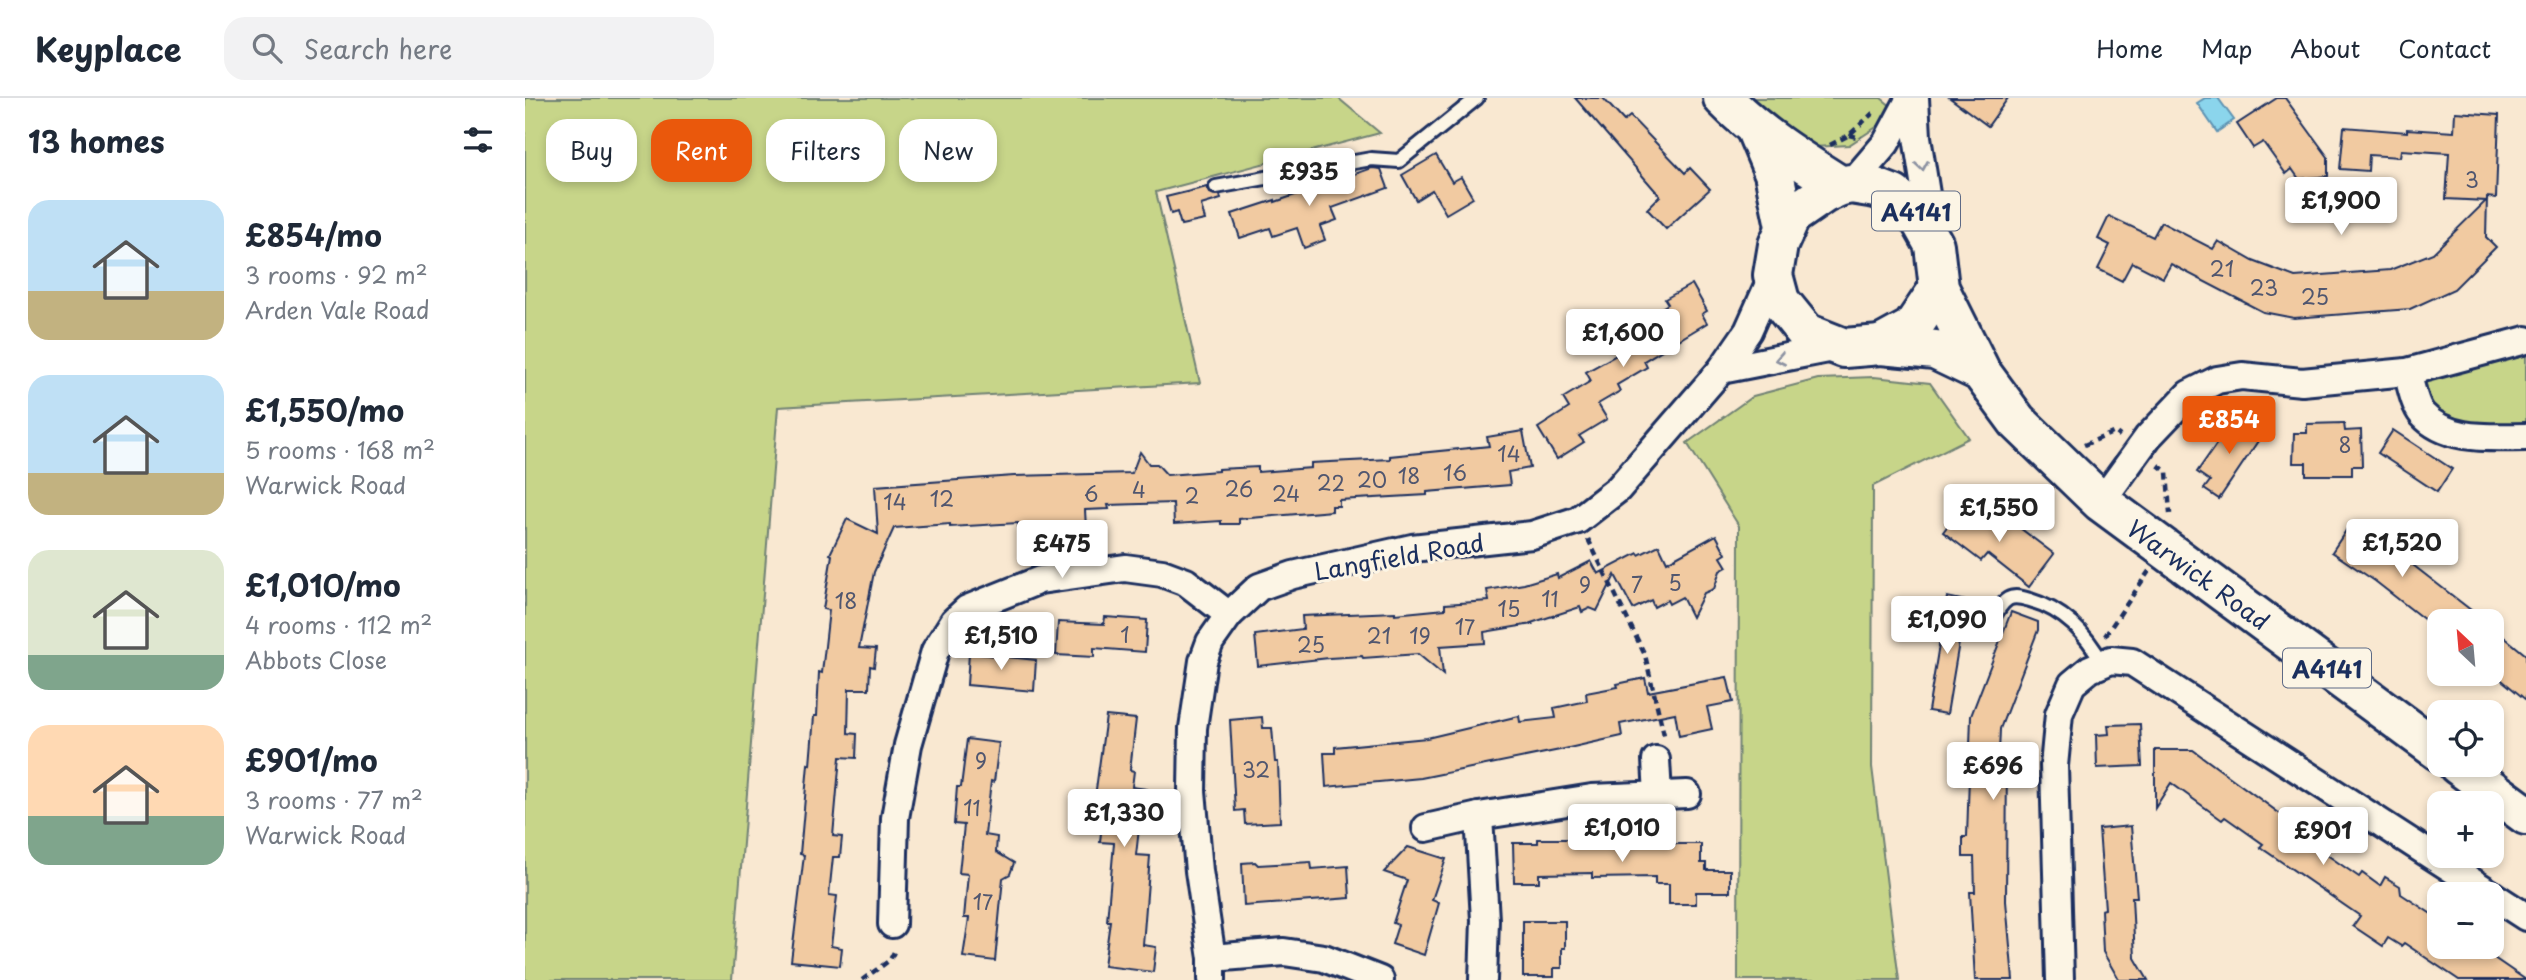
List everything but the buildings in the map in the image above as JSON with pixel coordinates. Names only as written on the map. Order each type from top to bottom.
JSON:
[{"type":"main road","name":"Warwick Road","points":[[1723,98],[1756,130],[1800,160],[1846,185],[1876,188],[1893,194],[1915,211],[1934,245],[1939,288],[1981,372],[2017,421],[2101,502],[2427,742]]},
{"type":"main road","name":"Warwick Road","points":[[1756,130],[1774,173],[1785,226],[1778,245],[1773,275],[1780,301],[1806,333],[1838,348],[1881,345],[1935,350],[1981,372]]},
{"type":"main road","name":"A4141","points":[[1785,226],[1801,207],[1846,185]]},
{"type":"main road","name":"Warwick Road","points":[[1881,345],[1912,328],[1939,288]]},
{"type":"main road","points":[[2474,777],[2526,815]]},
{"type":"street","points":[[1846,185],[1886,143],[1910,98]]},
{"type":"street","points":[[1916,98],[1917,137],[1934,245]]},
{"type":"street","name":"Langfield Road","points":[[1212,969],[1193,804],[1193,728],[1203,661],[1210,642],[1229,615],[1259,587],[1293,575],[1412,548],[1532,535],[1579,520],[1618,489],[1721,370],[1748,331],[1773,275]]},
{"type":"street","points":[[2101,502],[2139,449],[2189,394],[2217,380],[2242,376],[2302,382],[2407,372],[2526,340]]},
{"type":"street","points":[[1721,370],[1838,348]]},
{"type":"street","points":[[2407,372],[2420,412],[2435,425],[2469,437],[2526,437]]},
{"type":"street","points":[[892,924],[895,818],[908,745],[935,651],[954,621],[967,609],[1040,580],[1125,568],[1162,573],[1186,582],[1229,615]]},
{"type":"street","points":[[2060,980],[2055,766],[2059,715],[2072,684],[2100,658],[2132,662],[2471,882]]},
{"type":"street","points":[[1656,761],[1658,795]]},
{"type":"street","points":[[1426,828],[1479,816],[1592,798],[1687,794]]},
{"type":"street","points":[[1479,816],[1485,920],[1483,980]]},
{"type":"street","points":[[2504,903],[2526,917]]},
{"type":"street","points":[[1212,969],[1284,952],[1324,958],[1380,980]]},
{"type":"lane","points":[[1216,187],[1371,159],[1399,161],[1476,98]]},
{"type":"lane","points":[[1986,631],[2000,607],[2008,599],[2017,597],[2045,605],[2063,616],[2079,629],[2100,658]]},
{"type":"path","points":[[1800,160],[1849,135],[1875,112],[1879,105]]},
{"type":"path","points":[[2074,439],[2084,445],[2115,432],[2139,449],[2167,472],[2170,517]]},
{"type":"path","points":[[1579,520],[1645,655],[1666,745],[1656,761]]},
{"type":"path","points":[[2100,658],[2101,643],[2153,565]]},
{"type":"path","points":[[862,980],[890,960],[905,926],[892,924]]},
{"type":"green space","points":[[525,98],[1338,98],[1380,133],[1156,192],[1200,383],[778,407],[732,980],[525,980]]},
{"type":"green space","points":[[1744,98],[1881,98],[1892,107],[1881,124],[1849,145],[1813,147]]},
{"type":"green space","points":[[2526,351],[2526,426],[2454,423],[2432,411],[2425,379]]},
{"type":"green space","points":[[1874,377],[1930,383],[1969,438],[1873,486],[1872,767],[1899,980],[1738,980],[1739,526],[1687,443],[1753,396],[1818,379]]},
{"type":"water","points":[[2205,98],[2218,98],[2234,120],[2217,132],[2197,103]]}]
